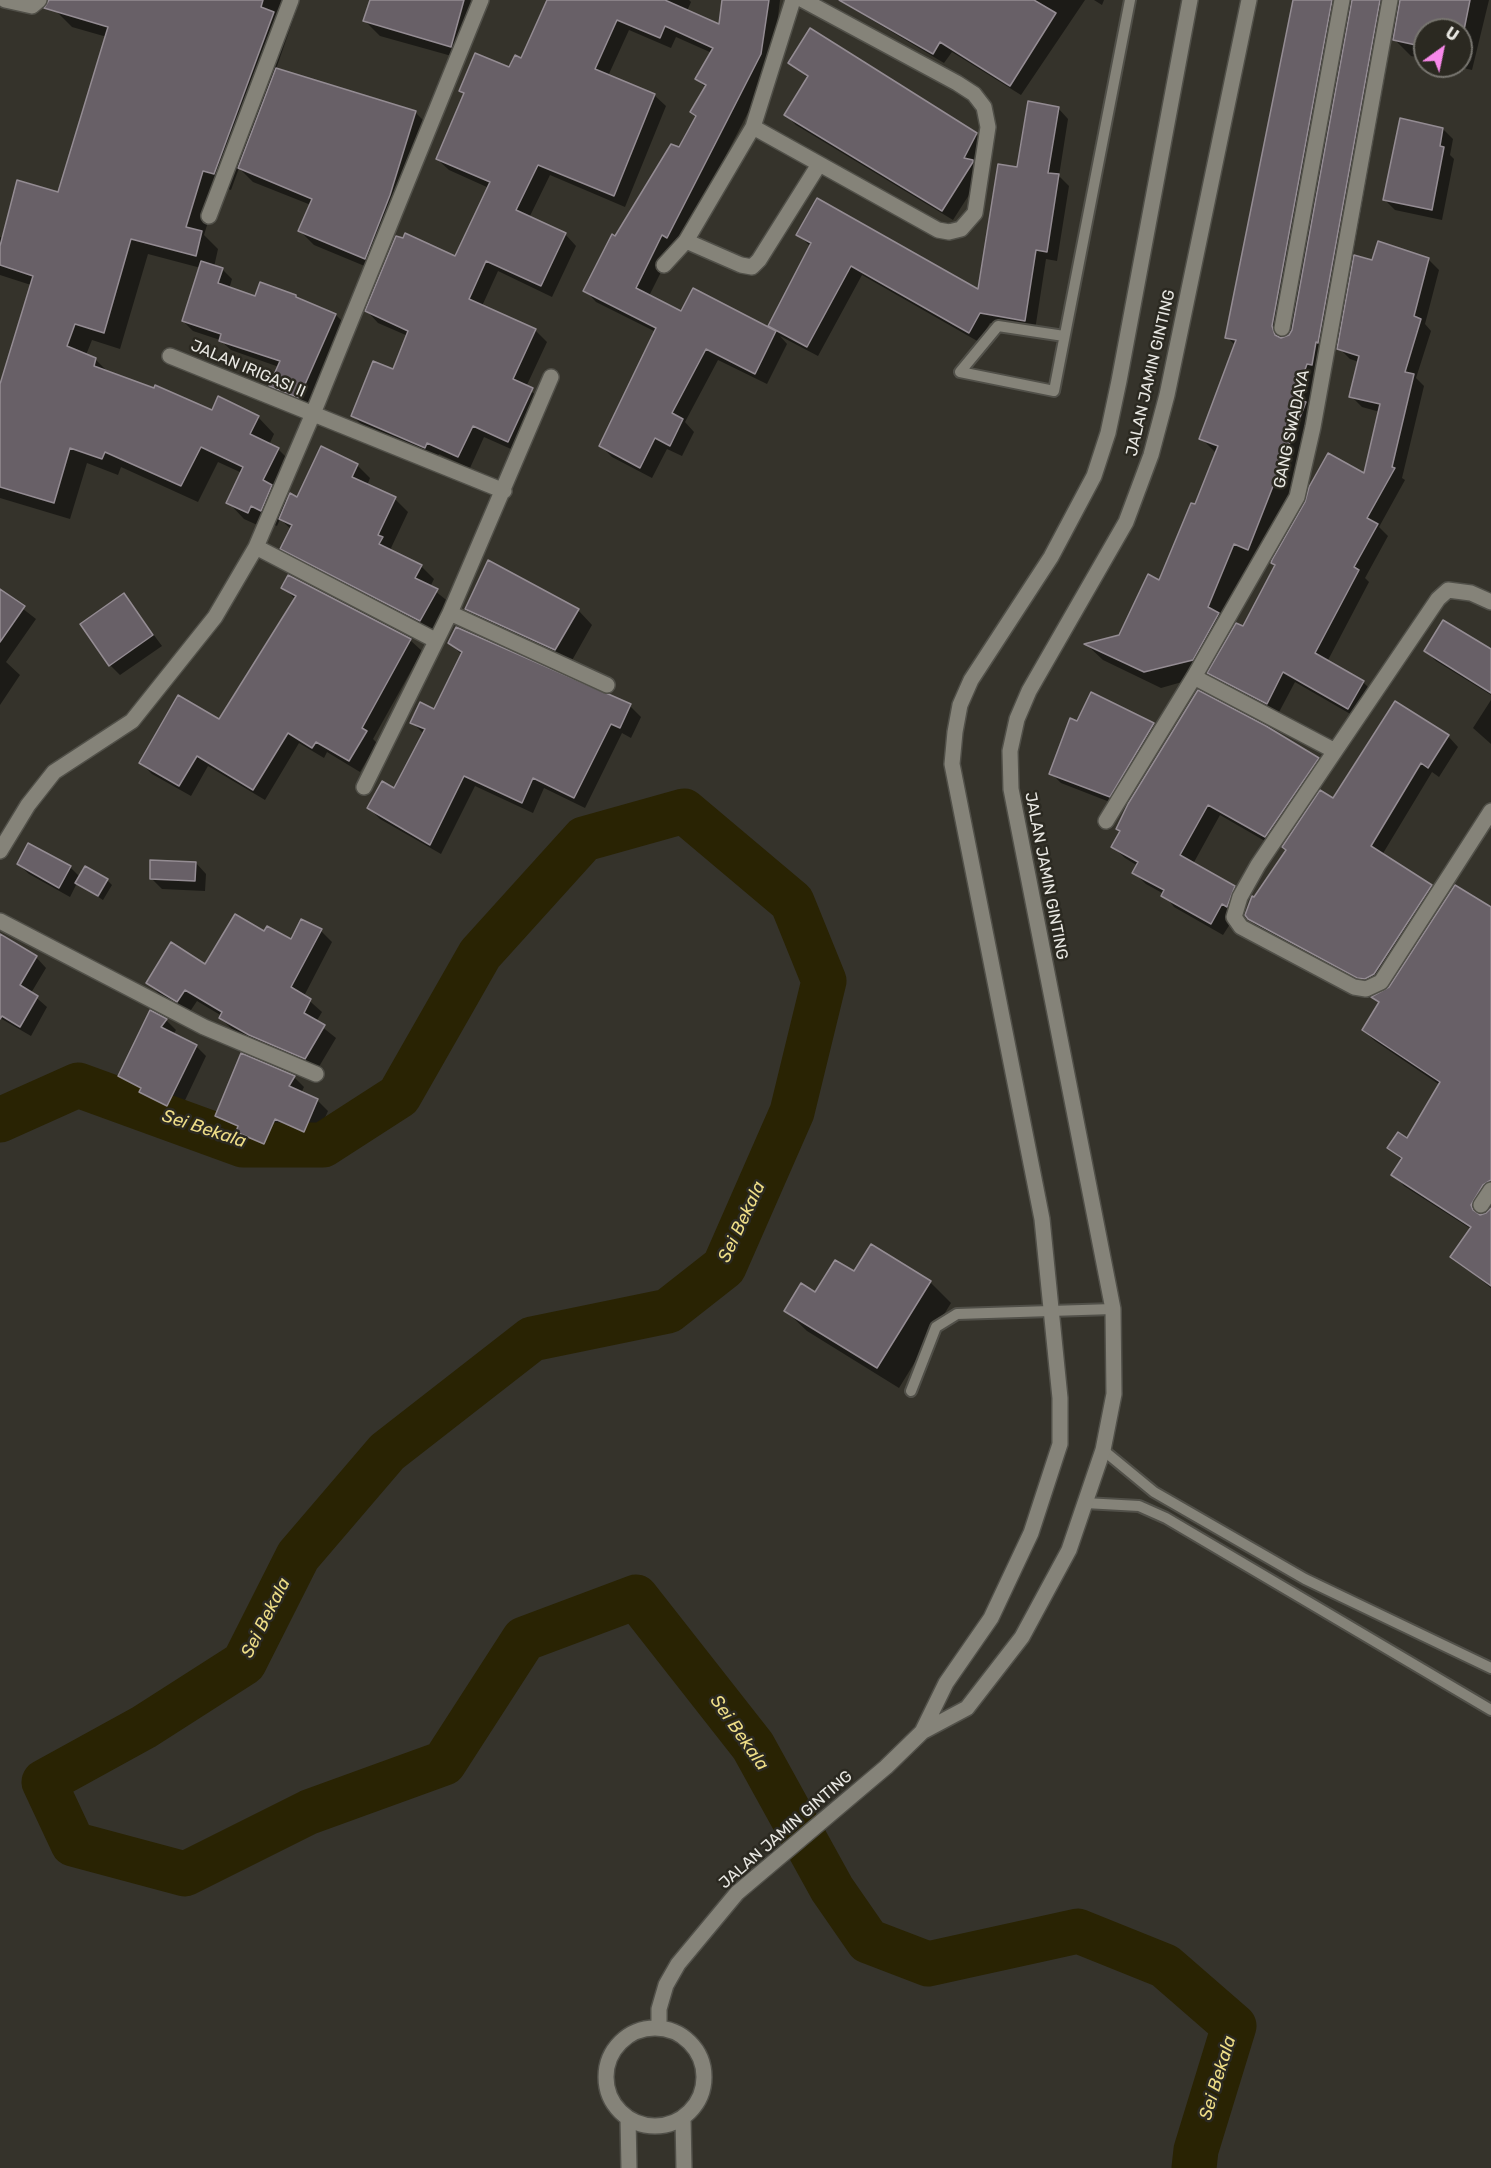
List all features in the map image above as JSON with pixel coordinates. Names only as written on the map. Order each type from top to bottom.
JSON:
[{"type":"street","points":[[5,0],[32,6],[39,0]]},
{"type":"street","points":[[209,216],[291,0]]},
{"type":"street","points":[[0,851],[28,805],[54,772],[132,721],[215,617],[256,547],[312,416],[481,0]]},
{"type":"street","points":[[664,265],[686,241],[753,127],[793,0]]},
{"type":"street","points":[[753,127],[818,166],[938,230],[949,232],[961,229],[975,213],[988,127],[987,114],[974,94],[804,0]]},
{"type":"street","name":"JALAN JAMIN GINTING","points":[[922,1732],[946,1683],[991,1618],[1031,1533],[1060,1444],[1060,1398],[1042,1219],[952,764],[955,732],[960,705],[971,680],[1051,557],[1094,476],[1108,433],[1190,0]]},
{"type":"street","name":"JALAN JAMIN GINTING","points":[[659,2028],[659,2009],[666,1985],[678,1964],[737,1893],[886,1767],[922,1732],[967,1708],[1022,1637],[1069,1550],[1102,1450],[1114,1394],[1113,1309],[1011,789],[1010,751],[1017,719],[1029,691],[1126,522],[1151,455],[1170,384],[1249,0]]},
{"type":"street","points":[[1282,328],[1342,0]]},
{"type":"street","name":"GANG SWADAYA","points":[[1106,821],[1194,677],[1297,497],[1313,427],[1390,0]]},
{"type":"street","points":[[686,241],[741,265],[755,265],[818,166]]},
{"type":"street","name":"JALAN IRIGASI II","points":[[170,356],[312,416],[504,491]]},
{"type":"street","points":[[364,787],[450,613],[551,377]]},
{"type":"street","points":[[256,547],[435,640]]},
{"type":"street","points":[[1491,602],[1471,593],[1448,590],[1438,599],[1258,865],[1240,897],[1234,917],[1241,927],[1354,987],[1366,989],[1381,982],[1491,811]]},
{"type":"street","points":[[450,613],[607,685]]},
{"type":"street","points":[[1194,677],[1335,750]]},
{"type":"street","points":[[0,921],[204,1027],[316,1074]]},
{"type":"street","points":[[1481,1205],[1491,1190]]},
{"type":"street","points":[[646,2028],[659,2028],[686,2038],[698,2052],[704,2070],[703,2088],[696,2105],[683,2118],[666,2125],[646,2125],[628,2118],[617,2108],[609,2095],[607,2065],[613,2051],[622,2040],[646,2028]]},
{"type":"street","points":[[628,2118],[628,2168]]},
{"type":"street","points":[[683,2118],[684,2168]]},
{"type":"lane","points":[[1064,336],[998,326],[960,372],[1054,391],[1130,0]]},
{"type":"lane","points":[[911,1391],[936,1328],[947,1318],[957,1314],[1113,1309]]},
{"type":"lane","points":[[1102,1450],[1154,1492],[1305,1579],[1491,1668]]},
{"type":"lane","points":[[1085,1503],[1139,1506],[1166,1518],[1491,1710]]},
{"type":"lane","points":[[1297,1594],[1305,1579]]},
{"type":"building","points":[[49,0],[263,0],[261,7],[274,12],[214,174],[203,171],[186,227],[202,231],[196,256],[131,239],[104,333],[75,324],[67,346],[96,358],[94,366],[154,388],[155,385],[212,410],[218,396],[259,416],[250,434],[279,448],[263,480],[272,485],[261,511],[251,506],[248,513],[226,503],[243,467],[201,447],[181,486],[105,452],[102,459],[70,448],[54,503],[0,487],[0,384],[33,276],[0,265],[0,246],[17,180],[58,192],[108,27],[44,8]]},
{"type":"building","points":[[370,0],[464,0],[451,47],[363,21]]},
{"type":"building","points":[[547,0],[665,0],[719,24],[722,0],[769,0],[761,54],[667,238],[662,235],[636,288],[681,311],[693,288],[776,331],[755,374],[706,349],[672,413],[683,419],[670,446],[655,438],[640,468],[599,446],[656,328],[583,291],[612,234],[615,236],[671,144],[679,147],[696,116],[690,112],[706,85],[695,79],[713,48],[665,26],[660,38],[617,20],[595,69],[655,94],[614,196],[538,165],[516,210],[566,233],[541,286],[486,261],[469,299],[536,329],[513,379],[533,388],[508,442],[473,426],[458,457],[427,443],[425,448],[351,416],[373,361],[393,369],[408,331],[365,311],[396,236],[403,238],[405,233],[455,256],[490,182],[436,159],[464,93],[459,91],[475,53],[509,67],[515,55],[521,58]]},
{"type":"building","points":[[839,0],[1034,0],[1056,13],[1010,86],[940,42],[933,54]]},
{"type":"building","points":[[1293,0],[1332,0],[1272,326],[1275,335],[1281,338],[1289,335],[1292,330],[1352,0],[1380,0],[1318,343],[1316,342],[1312,365],[1307,364],[1295,398],[1306,402],[1248,550],[1234,544],[1208,607],[1219,613],[1193,660],[1144,672],[1084,644],[1119,635],[1148,574],[1159,580],[1191,503],[1195,504],[1218,446],[1199,439],[1236,340],[1225,338]]},
{"type":"building","points":[[1400,0],[1470,0],[1466,18],[1413,18],[1413,44],[1393,40]]},
{"type":"building","points":[[810,28],[977,133],[964,158],[973,160],[973,162],[942,211],[784,115],[808,76],[788,63]]},
{"type":"building","points":[[276,68],[416,111],[390,195],[365,259],[298,231],[312,199],[238,168]]},
{"type":"building","points":[[1028,101],[1059,107],[1048,173],[1059,174],[1047,252],[1036,250],[1025,321],[980,313],[969,333],[851,266],[807,347],[768,326],[811,243],[796,235],[817,198],[978,289],[998,164],[1017,167]]},
{"type":"building","points":[[1400,118],[1443,128],[1440,146],[1444,147],[1432,210],[1383,200]]},
{"type":"building","points":[[1378,241],[1429,258],[1414,316],[1421,319],[1405,372],[1414,374],[1392,467],[1395,468],[1367,518],[1378,524],[1354,567],[1359,570],[1315,653],[1364,681],[1348,709],[1283,672],[1267,704],[1207,673],[1236,623],[1243,626],[1275,565],[1271,563],[1272,560],[1305,502],[1309,487],[1328,453],[1364,473],[1380,404],[1349,397],[1359,356],[1337,349],[1354,255],[1372,260]]},
{"type":"building","points":[[201,261],[223,268],[218,283],[255,296],[260,282],[296,295],[296,297],[336,314],[299,398],[269,386],[280,361],[219,341],[221,334],[182,321]]},
{"type":"building","points":[[321,446],[358,464],[352,477],[396,497],[378,535],[383,537],[379,544],[422,565],[415,578],[438,589],[420,621],[280,549],[292,525],[279,519],[290,493],[297,497]]},
{"type":"building","points":[[488,560],[579,609],[555,650],[465,609]]},
{"type":"building","points":[[288,575],[411,639],[362,728],[367,731],[349,761],[316,742],[312,748],[288,733],[253,790],[197,756],[179,786],[139,763],[178,695],[219,719],[296,596],[281,588]]},
{"type":"building","points":[[0,589],[25,606],[0,642]]},
{"type":"building","points":[[124,593],[153,635],[109,666],[80,624]]},
{"type":"building","points":[[1443,620],[1491,649],[1491,693],[1424,651]]},
{"type":"building","points":[[456,627],[631,704],[620,728],[611,724],[574,798],[533,778],[522,803],[464,776],[430,845],[367,808],[382,781],[394,788],[425,729],[410,723],[420,702],[434,709],[462,652],[448,643]]},
{"type":"building","points":[[1198,690],[1266,726],[1319,758],[1265,837],[1208,805],[1180,855],[1235,886],[1227,907],[1222,904],[1211,924],[1161,896],[1164,890],[1132,873],[1138,862],[1111,847],[1120,831],[1116,829],[1128,804]]},
{"type":"building","points":[[1091,692],[1154,723],[1110,797],[1049,774],[1070,718],[1077,721]]},
{"type":"building","points":[[1395,701],[1449,735],[1428,768],[1421,763],[1371,846],[1432,885],[1374,974],[1365,979],[1357,978],[1248,919],[1245,915],[1252,896],[1254,897],[1286,850],[1282,847],[1320,790],[1333,798]]},
{"type":"building","points":[[28,843],[71,866],[59,888],[17,864]]},
{"type":"building","points":[[150,860],[196,862],[195,881],[150,879]]},
{"type":"building","points":[[85,866],[108,879],[98,896],[75,883]]},
{"type":"building","points":[[1455,885],[1491,907],[1491,1180],[1483,1185],[1471,1205],[1473,1210],[1480,1215],[1491,1208],[1491,1286],[1450,1257],[1471,1227],[1391,1175],[1402,1158],[1387,1148],[1398,1132],[1407,1138],[1440,1082],[1362,1030],[1379,1002],[1371,997],[1389,987]]},
{"type":"building","points":[[235,914],[264,931],[267,926],[291,939],[301,919],[322,929],[291,987],[311,999],[304,1013],[325,1025],[305,1059],[249,1035],[219,1018],[222,1012],[185,990],[177,1002],[146,983],[171,942],[205,964]]},
{"type":"building","points":[[0,934],[37,956],[20,985],[38,996],[20,1027],[2,1016],[0,1019]]},
{"type":"building","points":[[150,1010],[167,1019],[161,1027],[197,1045],[167,1106],[139,1092],[141,1088],[118,1076]]},
{"type":"building","points":[[241,1053],[295,1076],[289,1086],[318,1099],[304,1132],[275,1119],[264,1144],[236,1132],[238,1126],[215,1116]]},
{"type":"building","points":[[871,1244],[931,1281],[877,1368],[784,1311],[801,1283],[815,1292],[835,1260],[854,1271]]},
{"type":"waterway","name":"Sei Bekala","points":[[0,1120],[78,1085],[243,1145],[323,1145],[399,1096],[480,954],[584,839],[684,811],[792,902],[824,981],[792,1112],[724,1267],[668,1311],[532,1339],[387,1452],[298,1556],[244,1663],[144,1727],[44,1782],[73,1844],[185,1874],[309,1812],[444,1763],[524,1639],[636,1597],[753,1746],[832,1889],[868,1941],[928,1964],[1078,1931],[1165,1966],[1234,2026],[1196,2150],[1194,2168]]}]
